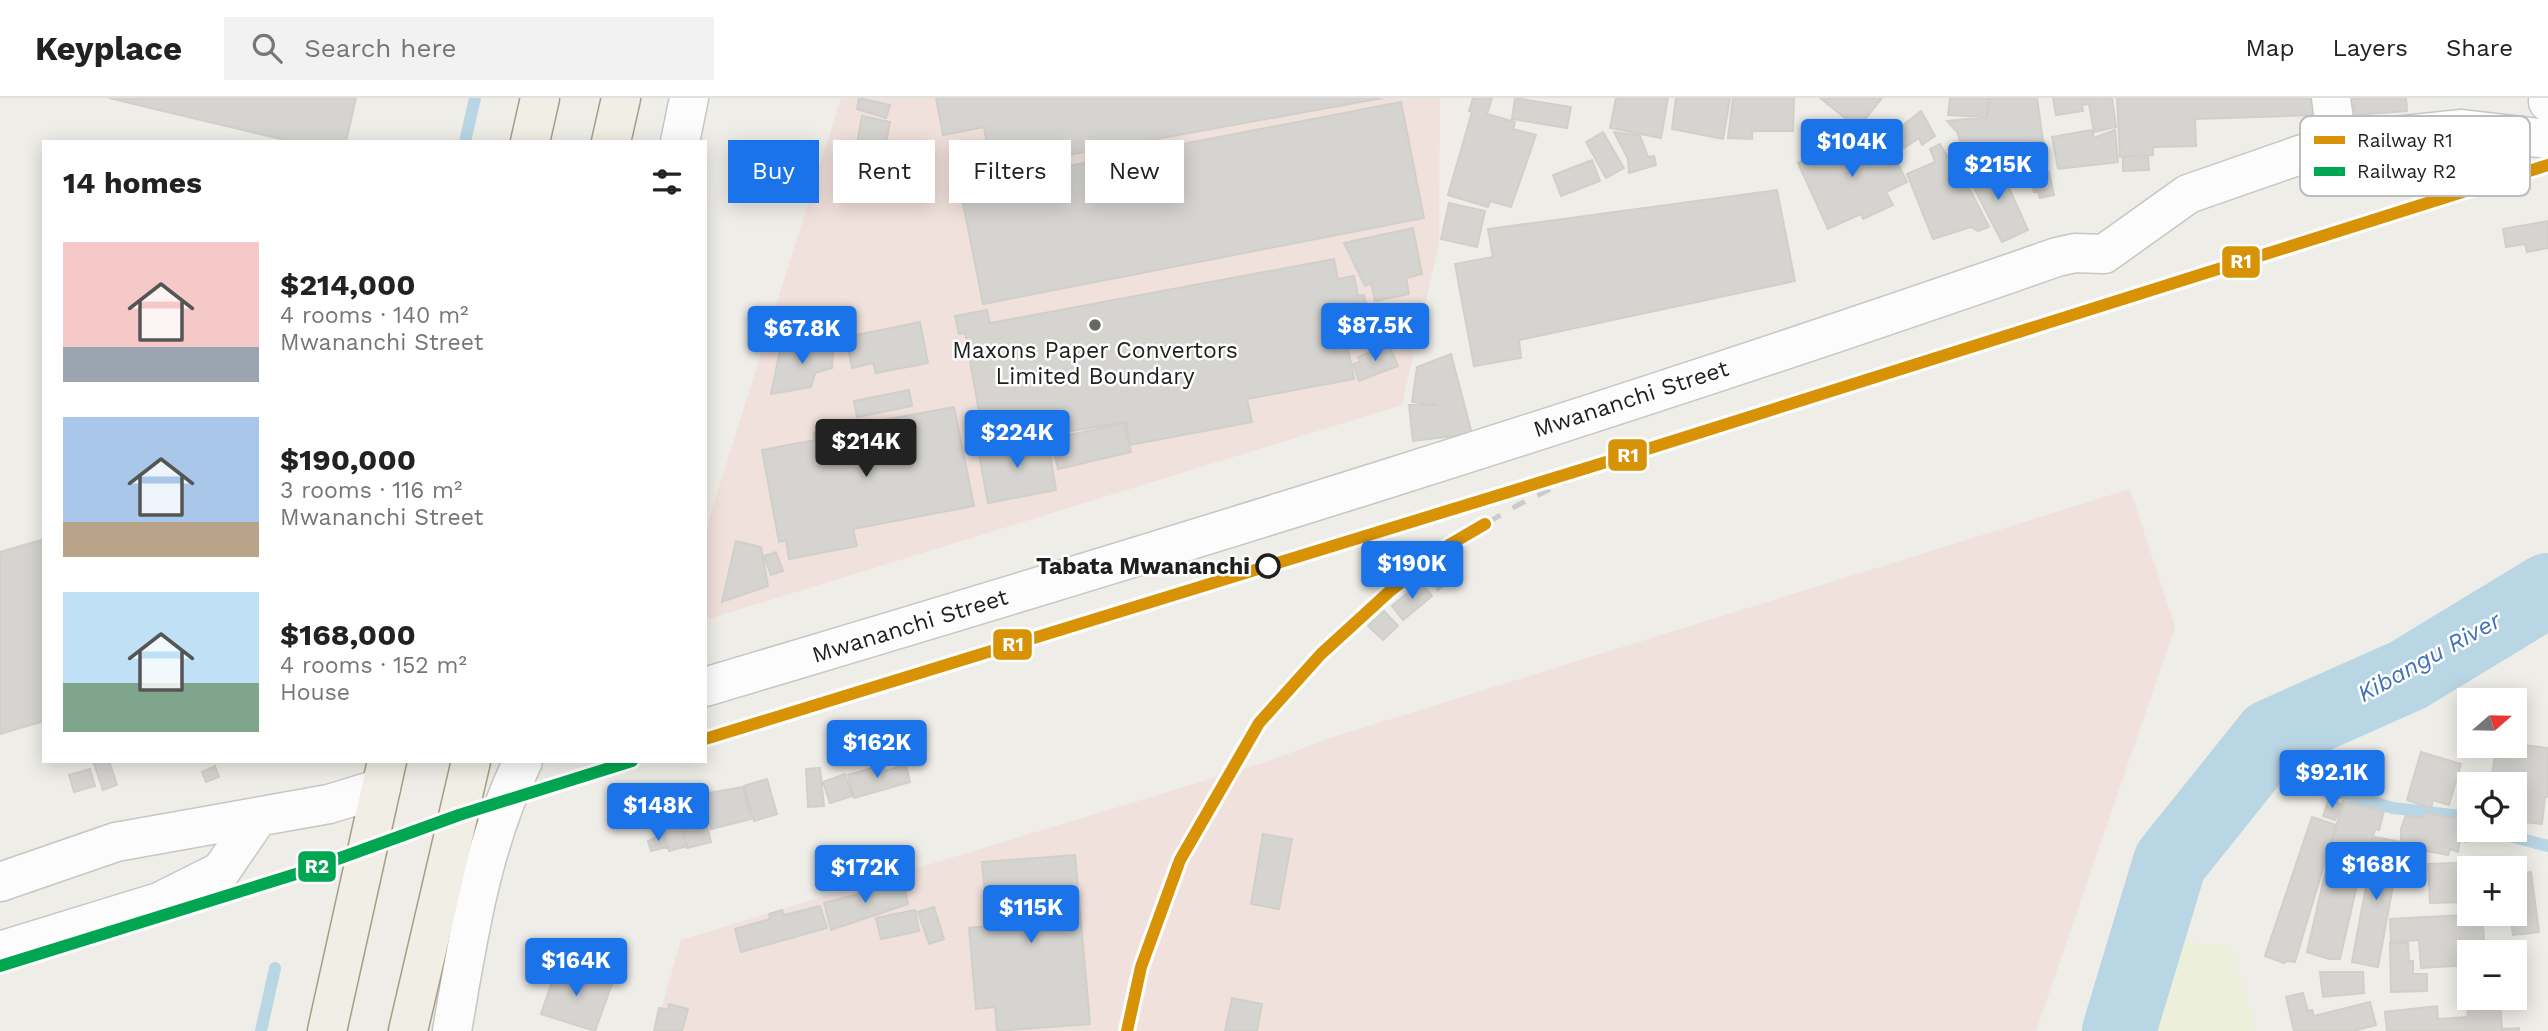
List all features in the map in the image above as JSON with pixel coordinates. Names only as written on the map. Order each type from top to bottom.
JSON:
[{"type":"main road","points":[[530,140],[540,98]]},
{"type":"main road","points":[[611,140],[621,98]]},
{"type":"main road","points":[[408,1031],[471,763]]},
{"type":"main road","points":[[327,1031],[384,775]]},
{"type":"street","points":[[680,140],[690,98]]},
{"type":"street","points":[[2331,98],[2333,116]]},
{"type":"street","name":"Mwananchi Street","points":[[2530,137],[2548,139]]},
{"type":"street","name":"Mwananchi Street","points":[[707,686],[1007,597],[1809,343],[2057,257],[2075,253],[2104,254],[2188,194],[2300,155]]},
{"type":"street","points":[[452,1031],[477,889],[504,801],[522,763]]},
{"type":"street","points":[[0,881],[116,842],[329,804],[384,775]]},
{"type":"street","points":[[0,951],[159,902],[221,871],[258,817]]},
{"type":"shaded area","name":"Maxons Paper Convertors Limited Boundary","points":[[841,98],[1440,98],[1439,244],[1402,405],[707,619],[707,526],[808,203],[819,203],[819,168]]},
{"type":"shaded area","points":[[2130,489],[2175,627],[2036,1031],[655,1031],[681,940],[1266,762],[1330,738]]},
{"type":"green space","points":[[2141,933],[2232,948],[2255,1031],[2116,1031]]},
{"type":"building","points":[[109,98],[356,98],[346,140],[285,140]]},
{"type":"building","points":[[859,98],[890,105],[886,118],[857,109]]},
{"type":"building","points":[[936,98],[1383,98],[1151,140],[1085,140],[1085,152],[1071,155],[1071,140],[986,140],[984,127],[943,135]]},
{"type":"building","points":[[1473,98],[1492,98],[1487,114],[1515,122],[1513,129],[1536,135],[1511,207],[1490,201],[1488,207],[1448,195],[1472,112],[1469,111]]},
{"type":"building","points":[[1515,98],[1571,107],[1567,128],[1512,119]]},
{"type":"building","points":[[1616,98],[1668,98],[1661,138],[1610,128]]},
{"type":"building","points":[[1676,98],[1730,98],[1723,139],[1672,129]]},
{"type":"building","points":[[1733,98],[1794,98],[1793,131],[1752,131],[1752,139],[1728,138]]},
{"type":"building","points":[[1820,98],[1882,98],[1858,128]]},
{"type":"building","points":[[1950,98],[1989,98],[1986,117],[1948,115]]},
{"type":"building","points":[[1990,98],[2037,98],[2043,141],[1964,153],[1957,132],[1947,121],[1987,117]]},
{"type":"building","points":[[2053,98],[2112,98],[2116,127],[2094,132],[2089,104],[2082,105],[2083,111],[2056,115]]},
{"type":"building","points":[[2117,98],[2315,98],[2315,115],[2195,119],[2196,146],[2153,147],[2153,155],[2120,157]]},
{"type":"building","points":[[2353,98],[2406,98],[2407,111],[2355,115]]},
{"type":"building","points":[[1401,102],[1424,218],[983,304],[963,203],[1071,203],[1071,166],[1085,163],[1085,203],[1184,203],[1184,144]]},
{"type":"building","points":[[1921,111],[1935,136],[1922,145],[1919,138],[1904,148],[1893,133]]},
{"type":"building","points":[[862,116],[890,122],[887,140],[858,140]]},
{"type":"building","points":[[2092,130],[2094,138],[2115,130],[2118,162],[2058,169],[2052,137]]},
{"type":"building","points":[[1603,132],[1624,168],[1606,178],[1586,142]]},
{"type":"building","points":[[1614,132],[1640,136],[1648,157],[1654,156],[1656,165],[1629,173],[1628,159]]},
{"type":"building","points":[[1858,134],[1864,145],[1885,138],[1907,182],[1886,192],[1893,205],[1863,219],[1861,214],[1828,229],[1798,163]]},
{"type":"building","points":[[2044,142],[2047,160],[2024,164],[2021,146]]},
{"type":"building","points":[[1940,144],[1947,156],[1952,154],[1989,227],[1978,231],[1971,227],[1933,239],[1907,174],[1935,162],[1930,149]]},
{"type":"building","points":[[2123,156],[2148,157],[2149,170],[2123,171]]},
{"type":"building","points":[[1592,160],[1600,181],[1561,196],[1553,175]]},
{"type":"building","points":[[1994,164],[2002,180],[2005,179],[2028,230],[2002,242],[1965,171]]},
{"type":"building","points":[[2049,172],[2054,195],[2040,198],[2038,192],[2034,192],[2031,179]]},
{"type":"building","points":[[1777,190],[1795,281],[1519,340],[1521,358],[1474,366],[1455,264],[1493,257],[1488,229]]},
{"type":"building","points":[[1449,203],[1485,211],[1477,247],[1441,239]]},
{"type":"building","points":[[2548,221],[2548,248],[2527,252],[2525,244],[2506,247],[2503,229]]},
{"type":"building","points":[[1413,228],[1422,274],[1406,278],[1409,294],[1375,301],[1371,283],[1365,286],[1344,243]]},
{"type":"building","points":[[1334,259],[1338,279],[1354,276],[1358,296],[1364,295],[1370,329],[1345,333],[1354,379],[1247,399],[1252,422],[1130,445],[1126,422],[985,445],[965,333],[959,334],[955,316],[987,310],[990,323]]},
{"type":"building","points":[[920,322],[928,363],[876,373],[873,363],[852,368],[846,337]]},
{"type":"building","points":[[834,339],[832,368],[815,373],[811,387],[771,394],[780,350]]},
{"type":"building","points":[[1389,345],[1398,366],[1359,381],[1353,364],[1360,362],[1358,357]]},
{"type":"building","points":[[1451,354],[1472,434],[1413,441],[1409,405],[1437,405],[1412,402],[1417,367]]},
{"type":"building","points":[[909,390],[912,406],[857,417],[854,401]]},
{"type":"building","points":[[954,407],[974,506],[853,529],[857,546],[789,559],[786,540],[779,542],[762,450],[815,440],[814,433]]},
{"type":"building","points":[[1124,423],[1131,452],[1058,469],[1051,439]]},
{"type":"building","points":[[1047,437],[1056,490],[988,503],[978,449]]},
{"type":"building","points":[[42,540],[42,722],[0,734],[0,552]]},
{"type":"building","points":[[736,541],[761,547],[768,586],[722,602]]},
{"type":"building","points":[[776,552],[783,571],[771,575],[764,556]]},
{"type":"building","points":[[1447,564],[1456,577],[1438,590],[1429,577]]},
{"type":"building","points":[[1421,582],[1432,596],[1403,620],[1392,606]]},
{"type":"building","points":[[1384,611],[1398,626],[1383,640],[1368,626]]},
{"type":"building","points":[[2527,745],[2548,748],[2548,797],[2545,797],[2542,824],[2527,822],[2527,772],[2493,772],[2494,758],[2527,758]]},
{"type":"building","points":[[2421,752],[2461,764],[2449,805],[2433,800],[2431,808],[2407,800]]},
{"type":"building","points":[[110,763],[117,785],[103,790],[94,764]]},
{"type":"building","points":[[883,765],[885,771],[906,765],[910,782],[854,798],[848,775]]},
{"type":"building","points":[[215,766],[219,777],[206,782],[202,772]]},
{"type":"building","points":[[820,768],[824,806],[808,807],[806,769]]},
{"type":"building","points":[[90,769],[95,786],[74,792],[69,775]]},
{"type":"building","points":[[845,774],[852,796],[830,803],[823,782]]},
{"type":"building","points":[[767,779],[777,814],[754,821],[744,786]]},
{"type":"building","points":[[743,787],[751,819],[711,829],[703,794]]},
{"type":"building","points":[[680,794],[681,818],[655,819],[653,795]]},
{"type":"building","points":[[2329,799],[2341,804],[2335,820],[2323,816]]},
{"type":"building","points":[[2343,801],[2384,811],[2379,830],[2375,829],[2369,851],[2332,842]]},
{"type":"building","points":[[2425,813],[2457,819],[2458,852],[2450,849],[2448,855],[2401,846],[2401,829],[2406,815],[2424,818]]},
{"type":"building","points":[[704,814],[711,842],[687,848],[681,820]]},
{"type":"building","points":[[2312,817],[2336,825],[2295,962],[2284,963],[2265,956]]},
{"type":"building","points":[[680,824],[687,846],[669,851],[662,829]]},
{"type":"building","points":[[664,834],[667,847],[651,851],[648,841]]},
{"type":"building","points":[[1263,834],[1292,839],[1279,909],[1251,904]]},
{"type":"building","points":[[2375,837],[2401,842],[2378,967],[2352,962]]},
{"type":"building","points":[[2400,847],[2421,851],[2418,873],[2398,870]]},
{"type":"building","points":[[1075,855],[1090,1024],[997,1031],[995,1007],[976,1009],[969,928],[988,926],[982,862]]},
{"type":"building","points":[[2457,863],[2457,902],[2430,903],[2428,864]]},
{"type":"building","points":[[2327,865],[2360,872],[2340,959],[2329,959],[2307,952]]},
{"type":"building","points":[[2531,872],[2539,932],[2513,935],[2512,926],[2527,926],[2527,873]]},
{"type":"building","points":[[903,882],[908,904],[831,930],[824,903]]},
{"type":"building","points":[[820,906],[827,928],[741,952],[735,929],[770,919],[769,914],[782,910],[784,915]]},
{"type":"building","points":[[934,907],[944,939],[929,944],[918,912]]},
{"type":"building","points":[[915,910],[919,931],[881,939],[876,918]]},
{"type":"building","points":[[2457,915],[2457,926],[2483,926],[2484,940],[2457,940],[2457,966],[2421,968],[2419,940],[2391,942],[2390,919]]},
{"type":"building","points":[[2390,943],[2408,943],[2413,974],[2427,974],[2427,991],[2391,992]]},
{"type":"building","points":[[558,964],[612,984],[595,1031],[541,1014]]},
{"type":"building","points":[[2320,972],[2363,972],[2364,993],[2323,997]]},
{"type":"building","points":[[2303,993],[2308,1011],[2312,1010],[2314,1016],[2370,1002],[2376,1025],[2354,1031],[2294,1031],[2286,997]]},
{"type":"building","points":[[1232,998],[1262,1004],[1257,1031],[1225,1031]]},
{"type":"building","points":[[669,1004],[688,1009],[682,1031],[654,1031],[659,1008],[668,1010]]},
{"type":"building","points":[[2437,1006],[2438,1019],[2468,1017],[2467,1010],[2501,1010],[2502,1029],[2519,1028],[2519,1031],[2387,1031],[2385,1012]]},
{"type":"waterway","points":[[465,140],[475,98]]},
{"type":"waterway","name":"Kibangu River","points":[[2119,1031],[2170,862],[2271,736],[2408,675],[2548,590]]},
{"type":"waterway","points":[[2271,736],[2267,747],[2278,765],[2296,777],[2393,808],[2457,816]]},
{"type":"waterway","points":[[2527,840],[2548,846]]},
{"type":"waterway","points":[[261,1031],[275,968]]},
{"type":"railway","points":[[1127,1031],[1141,967],[1180,860],[1259,723],[1321,654],[1390,591],[1449,545],[1518,505],[1603,463]]},
{"type":"rail line","name":"R1","points":[[2530,171],[2548,165]]},
{"type":"rail line","name":"R1","points":[[707,738],[1603,463],[2450,196]]},
{"type":"rail line","name":"R1","points":[[1127,1031],[1141,967],[1180,860],[1259,723],[1321,654],[1390,591],[1449,545],[1485,524]]},
{"type":"rail line","name":"R2","points":[[0,966],[296,874],[459,815],[626,763]]},
{"type":"place","name":"Maxons Paper Convertors Limited Boundary","points":[[1095,325]]},
{"type":"place","name":"Tabata Mwananchi","points":[[1268,566]]}]
